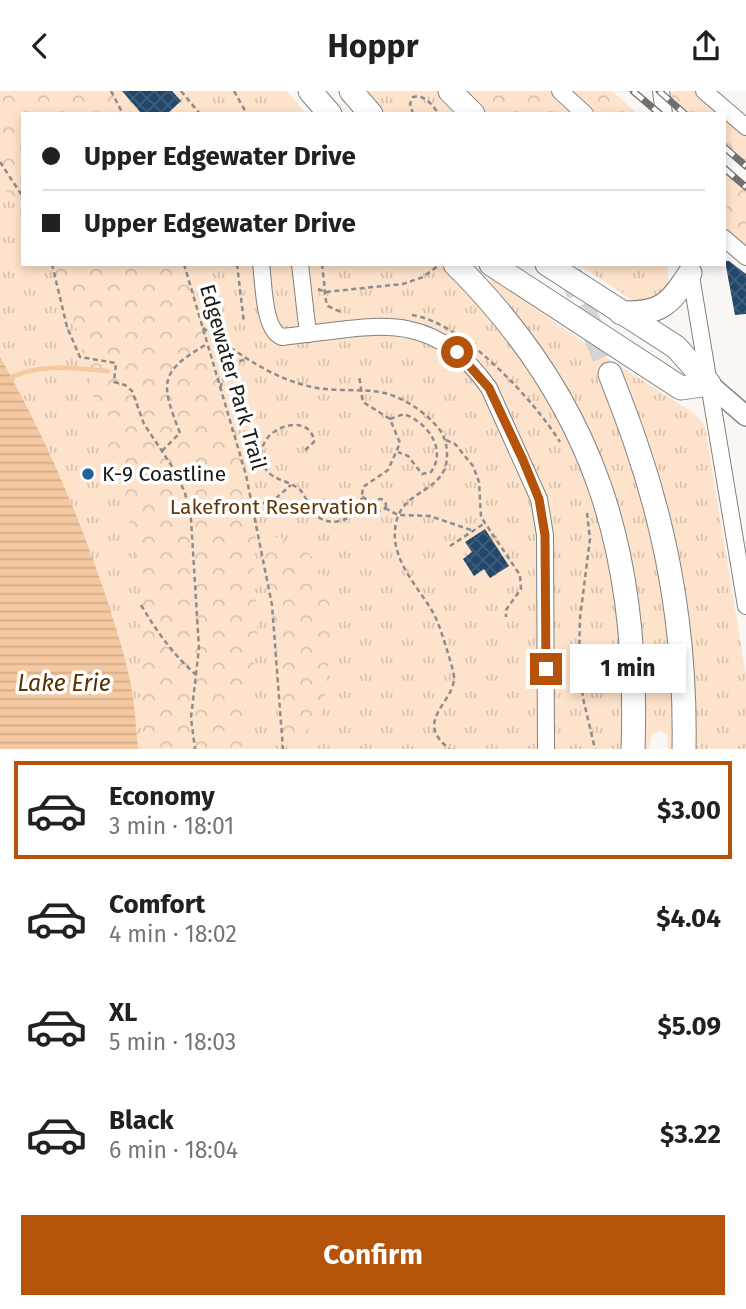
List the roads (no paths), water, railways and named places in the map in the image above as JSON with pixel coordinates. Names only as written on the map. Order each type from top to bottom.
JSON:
[{"type":"highway","points":[[310,91],[328,112]]},
{"type":"highway","points":[[351,91],[369,112]]},
{"type":"highway","points":[[450,91],[471,112]]},
{"type":"highway","points":[[457,266],[504,316],[545,373],[579,437],[598,483],[620,556],[629,606],[634,686],[633,749]]},
{"type":"highway","points":[[494,266],[681,388],[709,384]]},
{"type":"highway","points":[[550,266],[676,347],[709,384]]},
{"type":"highway","points":[[621,313],[643,313],[664,307],[678,292],[690,269]]},
{"type":"highway","points":[[610,374],[644,467],[669,569],[682,677],[684,749]]},
{"type":"main road","points":[[709,384],[746,416]]},
{"type":"street","points":[[559,91],[583,112]]},
{"type":"street","points":[[661,91],[664,112]]},
{"type":"street","points":[[704,91],[746,127]]},
{"type":"street","points":[[726,241],[746,257]]},
{"type":"street","points":[[261,266],[269,323],[276,335],[282,337],[384,327],[418,331],[432,336],[457,352],[489,388],[539,499],[545,535],[547,749]]},
{"type":"street","points":[[300,266],[308,334]]},
{"type":"street","points":[[690,269],[746,606]]},
{"type":"water","name":"Lake Erie","points":[[0,357],[56,467],[101,582],[128,672],[134,701],[138,749],[0,749]]},
{"type":"waterway","points":[[11,377],[48,368],[108,371]]},
{"type":"tunnel","points":[[570,273],[610,374]]},
{"type":"railway","points":[[633,91],[658,112]]},
{"type":"railway","points":[[659,91],[683,112]]},
{"type":"railway","points":[[726,149],[746,166]]},
{"type":"railway","points":[[726,170],[746,187]]},
{"type":"place","name":"K-9 Coastline","points":[[88,474]]},
{"type":"park label","name":"Lakefront Reservation","points":[[274,507]]}]
